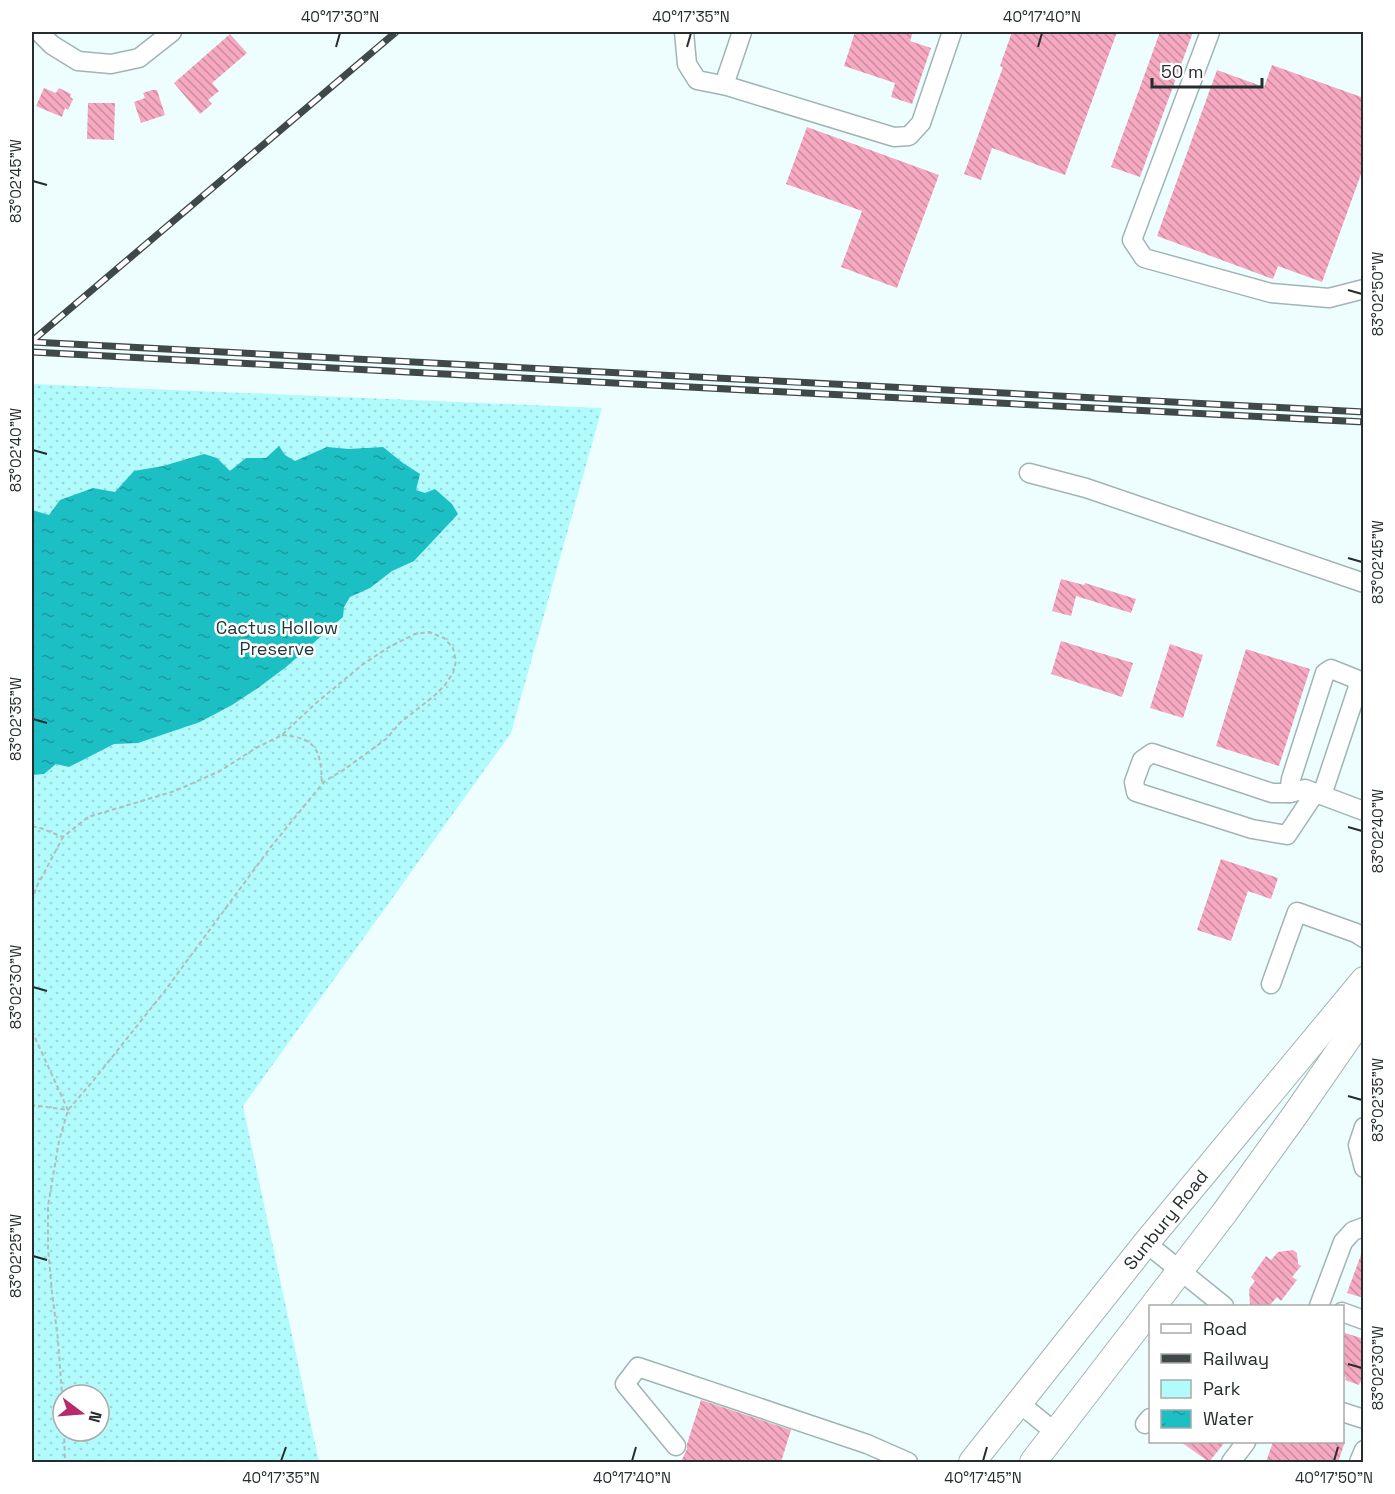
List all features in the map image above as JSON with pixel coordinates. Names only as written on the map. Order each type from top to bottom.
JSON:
[{"type":"highway","name":"Sunbury Road","points":[[972,1462],[1146,1243],[1364,980]]},
{"type":"highway","points":[[1154,1305],[1295,1115],[1364,1015]]},
{"type":"highway","points":[[1033,1462],[1149,1312]]},
{"type":"street","points":[[39,32],[52,45],[78,61],[111,64],[139,58],[172,32]]},
{"type":"street","points":[[684,32],[687,64],[697,80],[724,85],[894,137],[909,136],[921,123],[952,32]]},
{"type":"street","points":[[724,85],[742,32]]},
{"type":"street","points":[[1210,32],[1132,240],[1144,258],[1271,293],[1329,298],[1364,289]]},
{"type":"street","points":[[1029,472],[1086,488],[1364,583]]},
{"type":"street","points":[[1289,793],[1291,779],[1325,673],[1332,669],[1356,679],[1358,687],[1318,794],[1287,834],[1252,829],[1136,792],[1134,782],[1142,760],[1152,753],[1272,793],[1289,793],[1305,789],[1318,794],[1364,811]]},
{"type":"street","points":[[1271,984],[1297,912],[1364,938]]},
{"type":"street","points":[[1364,1127],[1358,1145],[1364,1168]]},
{"type":"street","points":[[1323,1305],[1343,1242],[1353,1231],[1364,1227]]},
{"type":"street","points":[[1146,1243],[1223,1305]]},
{"type":"street","points":[[1344,1313],[1364,1320]]},
{"type":"street","points":[[676,1446],[625,1383],[638,1367],[867,1444],[908,1462]]},
{"type":"street","points":[[1018,1403],[1056,1433]]},
{"type":"street","points":[[1344,1413],[1364,1419]]},
{"type":"street","points":[[1231,1462],[1245,1443]]},
{"type":"street","points":[[1359,1462],[1364,1450]]},
{"type":"path","points":[[32,901],[36,888],[63,837],[88,817],[175,791],[220,771],[256,748],[282,735],[316,703],[389,646],[415,634],[429,632],[444,638],[453,648],[456,661],[453,673],[445,686],[401,723],[386,739],[322,785],[270,848],[164,992],[68,1110],[59,1141],[48,1206],[48,1248],[61,1383]]},
{"type":"path","points":[[282,735],[297,736],[312,744],[318,752],[322,785]]},
{"type":"path","points":[[32,827],[38,827],[63,837]]},
{"type":"path","points":[[32,1030],[68,1110]]},
{"type":"path","points":[[32,1106],[68,1110]]},
{"type":"path","points":[[64,1443],[65,1462]]},
{"type":"green space","name":"Cactus Hollow Preserve","points":[[32,384],[602,408],[511,733],[243,1106],[319,1462],[32,1462]]},
{"type":"water","points":[[279,446],[285,455],[295,461],[327,447],[349,449],[383,447],[420,474],[416,490],[425,493],[435,489],[452,504],[458,514],[414,561],[392,571],[370,588],[350,597],[344,607],[343,617],[286,667],[232,705],[200,722],[138,743],[114,744],[69,767],[56,764],[44,774],[32,775],[32,510],[49,515],[60,500],[93,488],[115,492],[134,471],[163,466],[204,454],[217,458],[230,471],[246,458],[266,458]]},
{"type":"building","points":[[855,32],[913,32],[910,41],[931,48],[912,104],[891,97],[895,83],[844,66]]},
{"type":"building","points":[[1012,32],[1117,32],[1065,175],[992,148],[981,180],[964,174],[1003,67],[1000,66]]},
{"type":"building","points":[[1160,32],[1193,32],[1140,177],[1111,167]]},
{"type":"building","points":[[230,34],[247,53],[212,83],[219,91],[208,100],[212,104],[200,114],[174,83]]},
{"type":"building","points":[[1272,65],[1364,98],[1364,166],[1322,282],[1278,266],[1273,279],[1157,236],[1217,70],[1264,87]]},
{"type":"building","points":[[44,88],[56,93],[59,88],[71,94],[70,97],[73,99],[68,110],[65,108],[62,117],[36,106]]},
{"type":"building","points":[[157,90],[165,115],[141,123],[134,102],[145,98],[143,93]]},
{"type":"building","points":[[88,103],[115,103],[114,140],[87,139]]},
{"type":"building","points":[[807,127],[939,175],[897,288],[841,267],[862,211],[786,184]]},
{"type":"building","points":[[1061,579],[1084,585],[1085,583],[1136,599],[1131,613],[1076,596],[1071,616],[1052,611]]},
{"type":"building","points":[[1061,641],[1133,663],[1122,697],[1051,674]]},
{"type":"building","points":[[1170,644],[1203,655],[1183,718],[1150,708]]},
{"type":"building","points":[[1246,649],[1310,669],[1279,766],[1216,746]]},
{"type":"building","points":[[1221,859],[1278,878],[1271,899],[1248,891],[1231,941],[1197,930]]},
{"type":"building","points":[[1293,1250],[1297,1253],[1298,1264],[1301,1266],[1292,1277],[1297,1280],[1281,1301],[1277,1297],[1270,1305],[1250,1305],[1249,1289],[1255,1281],[1251,1277],[1266,1256],[1271,1260],[1278,1252]]},
{"type":"building","points":[[1362,1252],[1364,1252],[1364,1298],[1347,1293]]},
{"type":"building","points":[[1344,1333],[1364,1339],[1364,1383],[1360,1382],[1359,1385],[1345,1380],[1344,1376]]},
{"type":"building","points":[[701,1400],[791,1430],[781,1462],[681,1462]]},
{"type":"building","points":[[1345,1442],[1338,1462],[1266,1462],[1273,1443]]},
{"type":"building","points":[[1182,1443],[1224,1443],[1209,1462]]},
{"type":"railway","points":[[32,341],[396,32]]},
{"type":"railway","points":[[32,342],[1364,412]]},
{"type":"railway","points":[[32,352],[1364,422]]}]
